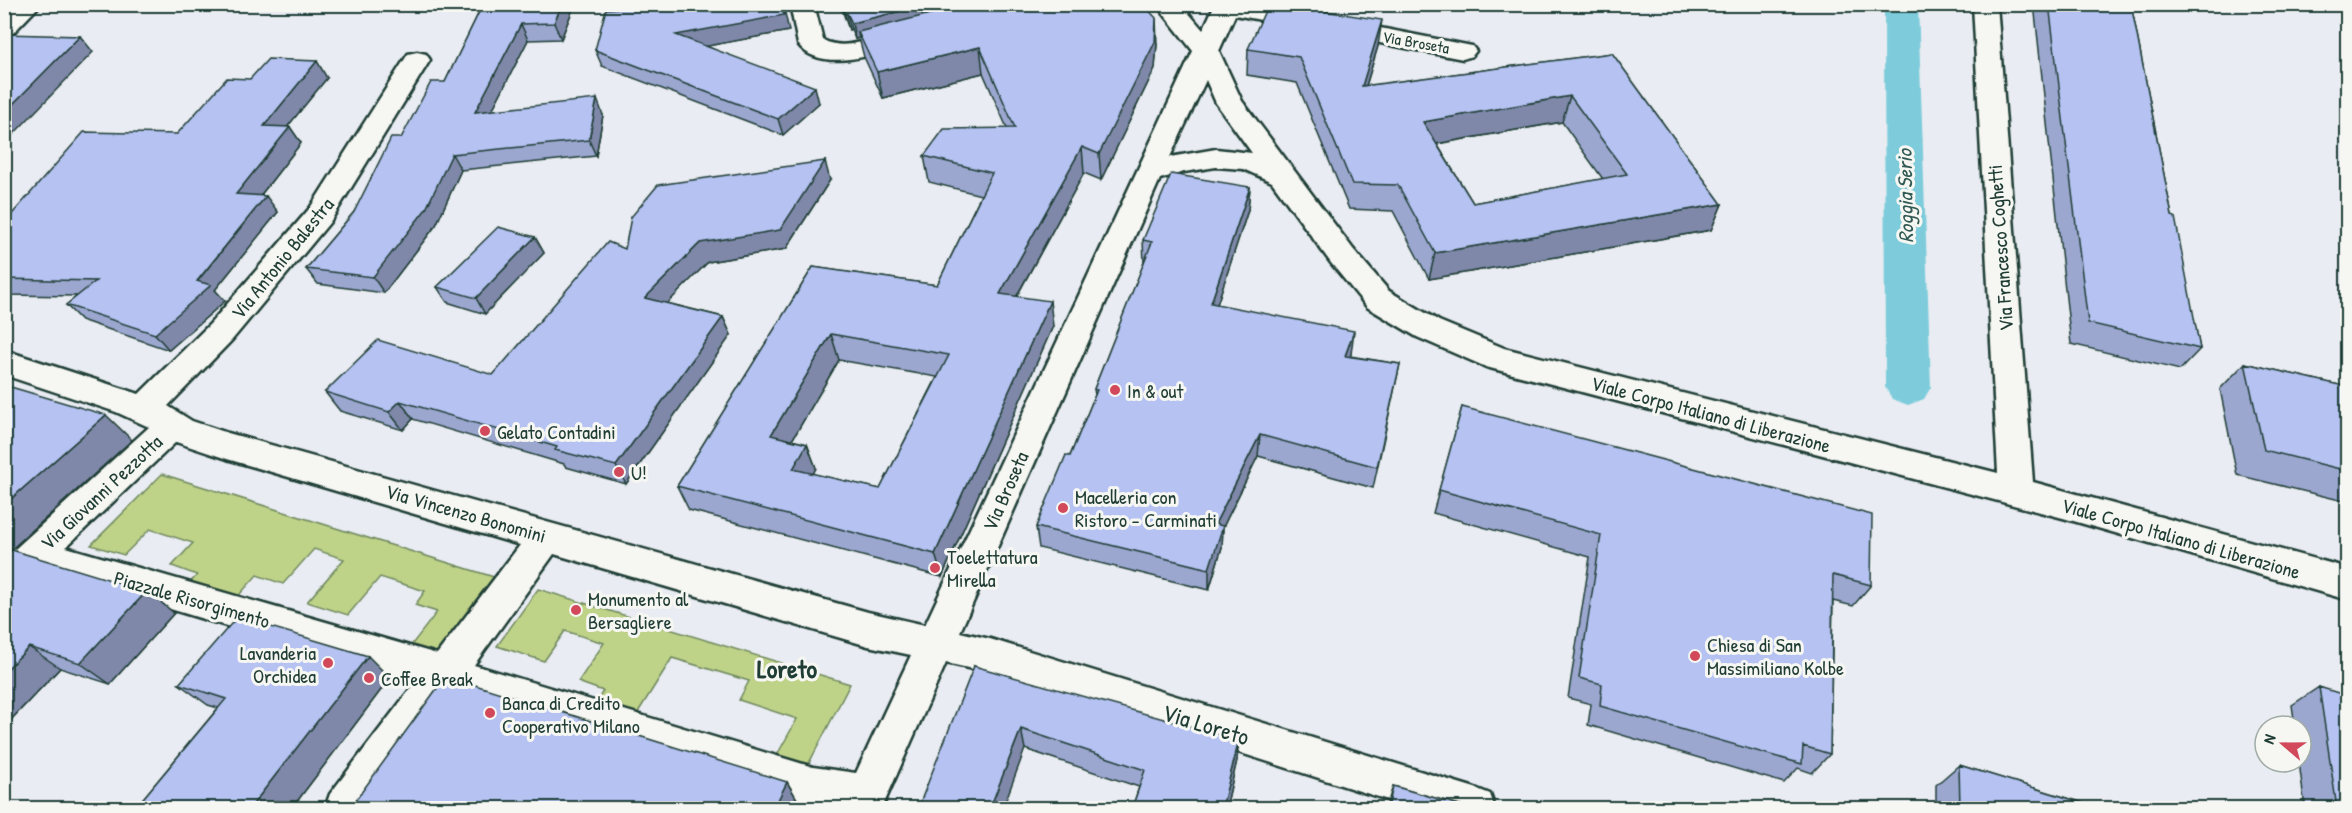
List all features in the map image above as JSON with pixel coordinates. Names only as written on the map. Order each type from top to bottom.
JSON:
[{"type":"street","points":[[4,28],[29,4]]},
{"type":"street","points":[[802,4],[811,44],[822,51],[843,53],[923,34]]},
{"type":"street","name":"Viale Corpo Italiano di Liberazione","points":[[1168,4],[1206,50],[1229,103],[1342,256],[1378,299],[1428,329],[1497,358],[2016,492],[2348,584]]},
{"type":"street","name":"Via Francesco Coghetti","points":[[1985,4],[2016,492]]},
{"type":"street","name":"Via Broseta","points":[[864,802],[1227,5],[1464,51]]},
{"type":"street","name":"Via Antonio Balestra","points":[[158,418],[221,332],[321,215],[417,60]]},
{"type":"street","points":[[1149,173],[1178,163],[1220,156],[1267,166],[1281,175]]},
{"type":"street","name":"Via Vincenzo Bonomini","points":[[4,362],[158,418],[227,446],[868,629],[936,644]]},
{"type":"street","name":"Via Giovanni Pezzotta","points":[[4,582],[35,553],[158,418]]},
{"type":"street","points":[[345,808],[548,536]]},
{"type":"street","name":"Piazzale Risorgimento","points":[[35,553],[445,674],[864,802]]},
{"type":"street","name":"Via Loreto","points":[[936,644],[990,656],[1475,808]]},
{"type":"green space","points":[[162,474],[497,578],[436,657],[409,648],[437,612],[415,605],[425,591],[380,577],[348,615],[307,602],[344,559],[314,549],[283,584],[257,575],[232,603],[185,588],[197,575],[172,566],[193,543],[150,529],[124,555],[91,545]]},
{"type":"green space","points":[[538,589],[850,684],[808,765],[777,755],[797,719],[739,700],[749,681],[672,658],[635,717],[595,704],[603,691],[578,682],[604,643],[565,631],[544,661],[497,646]]},
{"type":"building","points":[[483,4],[562,4],[554,23],[521,24],[475,112],[597,99],[589,140],[452,154],[426,209],[373,277],[306,269],[354,212],[391,138],[401,138],[431,82],[445,82]]},
{"type":"building","points":[[683,4],[782,4],[784,15],[676,35],[815,87],[778,119],[595,50],[606,9]]},
{"type":"building","points":[[842,4],[929,4],[852,23],[847,13],[845,14]]},
{"type":"building","points":[[970,4],[1143,4],[1156,18],[1155,42],[1099,154],[1082,147],[1000,294],[1050,301],[935,554],[677,486],[813,267],[937,285],[992,173],[924,156],[944,129],[1015,128],[980,47],[877,72],[858,32]],"holes":[[[831,334],[949,355],[880,489],[793,469],[807,444],[771,435]]]},
{"type":"building","points":[[1268,4],[1279,4],[1382,20],[1362,86],[1612,53],[1722,204],[1435,253],[1398,185],[1352,184],[1299,57],[1248,49]],"holes":[[[1570,96],[1627,174],[1473,203],[1423,122]]]},
{"type":"building","points":[[2049,4],[2131,4],[2200,349],[2088,323]]},
{"type":"building","points":[[4,34],[80,36],[4,113]]},
{"type":"building","points":[[268,59],[317,61],[264,126],[290,127],[236,194],[266,196],[197,281],[211,285],[155,334],[66,305],[96,281],[4,279],[4,221],[84,132],[177,134],[227,78],[250,79]]},
{"type":"building","points":[[825,161],[780,230],[700,243],[645,298],[723,317],[616,466],[555,450],[557,447],[400,401],[389,412],[325,392],[378,340],[493,375],[608,242],[625,249],[631,217],[658,185]]},
{"type":"building","points":[[1171,174],[1250,187],[1211,303],[1354,331],[1345,356],[1400,364],[1377,467],[1260,435],[1215,524],[1223,526],[1209,569],[1036,527],[1066,455],[1070,456],[1097,390],[1094,389],[1152,242],[1143,240]]},
{"type":"building","points":[[498,227],[535,237],[476,298],[437,287]]},
{"type":"building","points":[[2245,363],[2348,387],[2348,471],[2264,450]]},
{"type":"building","points":[[4,385],[106,415],[4,505]]},
{"type":"building","points":[[1462,407],[1872,515],[1871,585],[1833,575],[1830,754],[1803,746],[1802,764],[1600,706],[1602,684],[1579,678],[1601,535],[1439,490]]},
{"type":"building","points":[[12,550],[147,591],[80,663],[29,647],[4,672],[4,556]]},
{"type":"building","points":[[237,617],[368,656],[250,808],[135,808],[226,699],[179,684]]},
{"type":"building","points":[[974,666],[1239,740],[1222,808],[1132,808],[1145,770],[1021,729],[990,808],[918,808]]},
{"type":"building","points":[[446,676],[787,782],[774,808],[503,808],[490,804],[487,808],[350,808]]},
{"type":"building","points":[[2319,687],[2348,696],[2348,808],[2337,808]]},
{"type":"building","points":[[1959,765],[2100,808],[1960,808]]},
{"type":"building","points":[[1393,786],[1470,808],[1388,808]]},
{"type":"waterway","name":"Roggia Serio","points":[[1901,4],[1908,387]]},
{"type":"place","name":"In & out","points":[[1115,390]]},
{"type":"place","name":"Gelato Contadini","points":[[485,431]]},
{"type":"place","name":"U!","points":[[619,472]]},
{"type":"place","name":"Macelleria con Ristoro - Carminati","points":[[1063,508]]},
{"type":"place","name":"Toelettatura Mirella","points":[[935,568]]},
{"type":"place","name":"Monumento al Bersagliere","points":[[576,610]]},
{"type":"place","name":"Chiesa di San Massimiliano Kolbe","points":[[1695,656]]},
{"type":"place","name":"Lavanderia Orchidea","points":[[328,663]]},
{"type":"place","name":"Coffee Break","points":[[369,678]]},
{"type":"place","name":"Banca di Credito Cooperativo Milano","points":[[490,713]]},
{"type":"district","name":"Loreto","points":[[787,668]]}]
